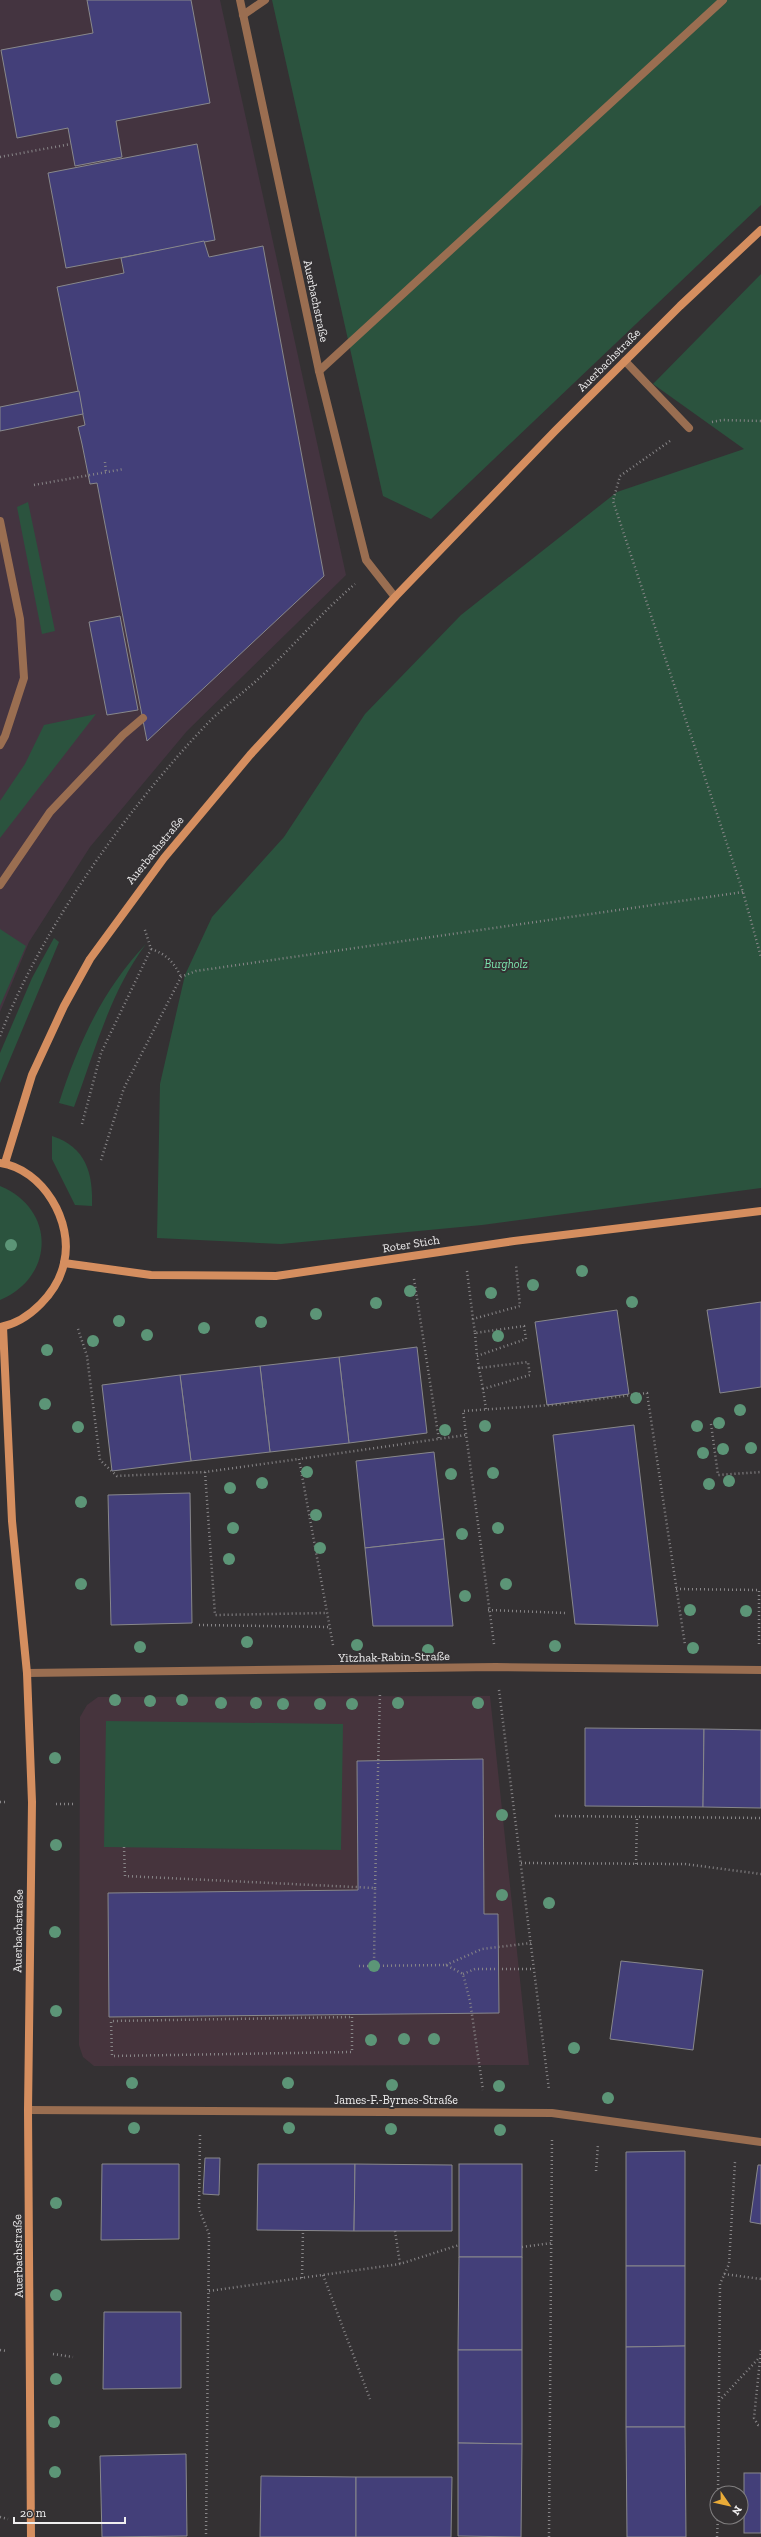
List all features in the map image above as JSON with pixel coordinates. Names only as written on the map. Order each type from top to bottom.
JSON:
[{"type":"main road","name":"Auerbachstraße","points":[[2,1163],[32,1075],[64,1006],[90,959],[133,897],[250,755],[395,597],[625,361],[680,306],[761,230]]},
{"type":"main road","points":[[1,1327],[31,1313],[53,1289],[64,1263],[65,1235],[59,1211],[46,1190],[27,1174],[2,1163]]},
{"type":"main road","name":"Roter Stich","points":[[64,1263],[151,1275],[276,1276],[514,1241],[761,1211]]},
{"type":"main road","name":"Auerbachstraße","points":[[1,1327],[12,1521],[27,1673],[32,1802],[28,2110],[31,2537]]},
{"type":"street","name":"Auerbachstraße","points":[[240,0],[319,371],[366,560],[395,597]]},
{"type":"street","points":[[243,15],[265,0]]},
{"type":"street","points":[[319,371],[723,0]]},
{"type":"street","points":[[625,361],[689,428]]},
{"type":"street","points":[[0,521],[20,618],[24,678],[5,736],[0,745]]},
{"type":"street","points":[[0,885],[50,812],[123,735],[142,718]]},
{"type":"street","name":"Yitzhak-Rabin-Straße","points":[[27,1673],[496,1667],[760,1670]]},
{"type":"street","name":"James-F.-Byrnes-Straße","points":[[28,2110],[552,2113],[761,2142]]},
{"type":"path","points":[[0,157],[71,144]]},
{"type":"path","points":[[761,421],[722,420],[689,428],[620,476],[613,501],[743,892],[761,957]]},
{"type":"path","points":[[105,462],[106,472]]},
{"type":"path","points":[[34,485],[124,469]]},
{"type":"path","points":[[0,1036],[13,1002],[51,934],[90,872],[159,777],[207,724],[268,670],[337,599],[373,569]]},
{"type":"path","points":[[101,1160],[124,1088],[181,977],[196,971],[743,892]]},
{"type":"path","points":[[82,1124],[101,1052],[151,949],[133,897]]},
{"type":"path","points":[[151,949],[164,954],[176,967],[181,977]]},
{"type":"path","points":[[473,1319],[520,1306],[514,1241]]},
{"type":"path","points":[[464,1249],[479,1368],[486,1409]]},
{"type":"path","points":[[411,1257],[438,1440]]},
{"type":"path","points":[[475,1333],[524,1326],[526,1339],[478,1356]]},
{"type":"path","points":[[78,1329],[87,1356],[100,1460],[117,1476],[205,1472],[466,1435]]},
{"type":"path","points":[[479,1368],[528,1362],[530,1374],[483,1389]]},
{"type":"path","points":[[549,2537],[552,2113],[463,1410],[553,1405],[647,1393],[688,1669]]},
{"type":"path","points":[[711,1424],[718,1475],[761,1472]]},
{"type":"path","points":[[299,1459],[326,1613],[338,1669]]},
{"type":"path","points":[[205,1472],[215,1614],[326,1613]]},
{"type":"path","points":[[676,1590],[759,1590],[760,1670]]},
{"type":"path","points":[[488,1610],[565,1613]]},
{"type":"path","points":[[199,1624],[330,1627]]},
{"type":"path","points":[[374,1966],[381,1669]]},
{"type":"path","points":[[555,1816],[761,1818]]},
{"type":"path","points":[[636,1864],[637,1817]]},
{"type":"path","points":[[124,1847],[126,1876],[375,1888]]},
{"type":"path","points":[[521,1863],[685,1864],[761,1874]]},
{"type":"path","points":[[359,1966],[446,1965],[482,1949],[531,1943]]},
{"type":"path","points":[[446,1965],[463,1974],[470,2001],[487,2112]]},
{"type":"path","points":[[463,1974],[475,1969],[534,1969]]},
{"type":"path","points":[[352,2017],[352,2052],[112,2056],[112,2021],[352,2017]]},
{"type":"path","points":[[200,2110],[199,2209],[209,2234],[206,2537]]},
{"type":"path","points":[[596,2171],[598,2145]]},
{"type":"path","points":[[718,2485],[720,2284],[729,2264],[734,2175]]},
{"type":"path","points":[[302,2278],[303,2230]]},
{"type":"path","points":[[395,2231],[400,2264]]},
{"type":"path","points":[[522,2247],[552,2243]]},
{"type":"path","points":[[209,2291],[400,2264],[459,2245]]},
{"type":"path","points":[[724,2274],[761,2279]]},
{"type":"path","points":[[323,2275],[370,2399]]},
{"type":"path","points":[[761,2350],[754,2418],[758,2425],[761,2425]]},
{"type":"path","points":[[719,2402],[760,2358]]},
{"type":"path","points":[[718,2525],[718,2537]]},
{"type":"shaded area","points":[[0,0],[220,0],[346,575],[187,731],[90,847],[29,942],[0,1012]]},
{"type":"shaded area","points":[[490,1696],[529,2065],[94,2066],[83,2057],[79,2045],[80,1717],[87,1705],[98,1697]]},
{"type":"green space","points":[[272,0],[761,0],[761,205],[431,519],[383,496]]},
{"type":"green space","name":"Burgholz","points":[[761,274],[761,1188],[482,1225],[281,1244],[157,1238],[160,1084],[185,975],[212,917],[284,837],[365,714],[461,615],[617,492],[744,449],[653,384]]},
{"type":"green space","points":[[28,502],[55,631],[42,634],[17,507]]},
{"type":"green space","points":[[96,714],[0,838],[0,801],[25,764],[44,725]]},
{"type":"green space","points":[[0,929],[26,946],[0,1006]]},
{"type":"green space","points":[[54,938],[59,942],[0,1083],[0,1053],[32,978]]},
{"type":"green space","points":[[146,944],[133,962],[104,1022],[74,1107],[59,1103],[66,1081],[94,1018],[117,980]]},
{"type":"green space","points":[[52,1136],[64,1141],[80,1154],[89,1172],[92,1206],[75,1205],[52,1159]]},
{"type":"green space","points":[[0,1186],[18,1197],[31,1210],[39,1226],[42,1243],[39,1260],[31,1276],[18,1289],[0,1300]]},
{"type":"green space","points":[[106,1721],[343,1724],[341,1850],[104,1847]]},
{"type":"building","points":[[87,0],[191,0],[210,103],[116,121],[122,157],[75,166],[68,128],[17,138],[1,50],[93,33]]},
{"type":"building","points":[[197,144],[215,240],[66,268],[48,173]]},
{"type":"building","points":[[204,241],[209,257],[263,246],[324,576],[147,741],[97,483],[90,484],[78,427],[85,425],[57,287],[124,273],[121,258]]},
{"type":"building","points":[[79,391],[83,414],[0,431],[0,407]]},
{"type":"building","points":[[120,616],[138,710],[107,715],[89,622]]},
{"type":"building","points":[[761,1302],[761,1387],[720,1393],[707,1310]]},
{"type":"building","points":[[617,1310],[629,1394],[547,1405],[535,1322]]},
{"type":"building","points":[[417,1347],[427,1433],[349,1443],[339,1357]]},
{"type":"building","points":[[339,1357],[349,1443],[270,1452],[260,1366]]},
{"type":"building","points":[[260,1366],[270,1452],[191,1461],[180,1375]]},
{"type":"building","points":[[180,1375],[191,1461],[112,1471],[102,1385]]},
{"type":"building","points":[[634,1425],[658,1626],[575,1624],[553,1435]]},
{"type":"building","points":[[434,1452],[444,1539],[365,1548],[356,1461]]},
{"type":"building","points":[[190,1493],[192,1623],[111,1625],[108,1495]]},
{"type":"building","points":[[444,1539],[453,1626],[373,1626],[365,1548]]},
{"type":"building","points":[[585,1728],[704,1729],[703,1807],[585,1806]]},
{"type":"building","points":[[704,1729],[761,1730],[761,1808],[703,1807]]},
{"type":"building","points":[[483,1759],[484,1914],[498,1914],[499,2013],[109,2017],[108,1893],[358,1890],[357,1761]]},
{"type":"building","points":[[621,1961],[703,1970],[693,2050],[610,2039]]},
{"type":"building","points":[[685,2151],[685,2266],[626,2266],[626,2152]]},
{"type":"building","points":[[205,2158],[220,2158],[219,2195],[203,2194]]},
{"type":"building","points":[[102,2164],[179,2164],[179,2239],[101,2240]]},
{"type":"building","points":[[258,2164],[355,2164],[354,2231],[257,2230]]},
{"type":"building","points":[[355,2164],[452,2165],[452,2231],[354,2231]]},
{"type":"building","points":[[459,2164],[522,2164],[522,2257],[459,2257]]},
{"type":"building","points":[[758,2165],[761,2165],[761,2224],[750,2222]]},
{"type":"building","points":[[459,2257],[522,2257],[522,2350],[458,2350]]},
{"type":"building","points":[[626,2266],[685,2266],[685,2346],[626,2347]]},
{"type":"building","points":[[104,2312],[181,2312],[181,2388],[103,2389]]},
{"type":"building","points":[[685,2346],[685,2427],[626,2427],[626,2347]]},
{"type":"building","points":[[458,2350],[522,2350],[522,2444],[458,2443]]},
{"type":"building","points":[[626,2427],[685,2427],[686,2537],[627,2537]]},
{"type":"building","points":[[458,2443],[522,2444],[521,2537],[458,2536]]},
{"type":"building","points":[[186,2454],[187,2536],[102,2537],[100,2456]]},
{"type":"building","points":[[744,2473],[761,2473],[761,2533],[744,2533],[744,2525],[749,2525],[749,2485],[744,2485]]},
{"type":"building","points":[[261,2476],[356,2477],[356,2537],[260,2537]]},
{"type":"building","points":[[356,2477],[452,2477],[451,2537],[356,2537]]}]
